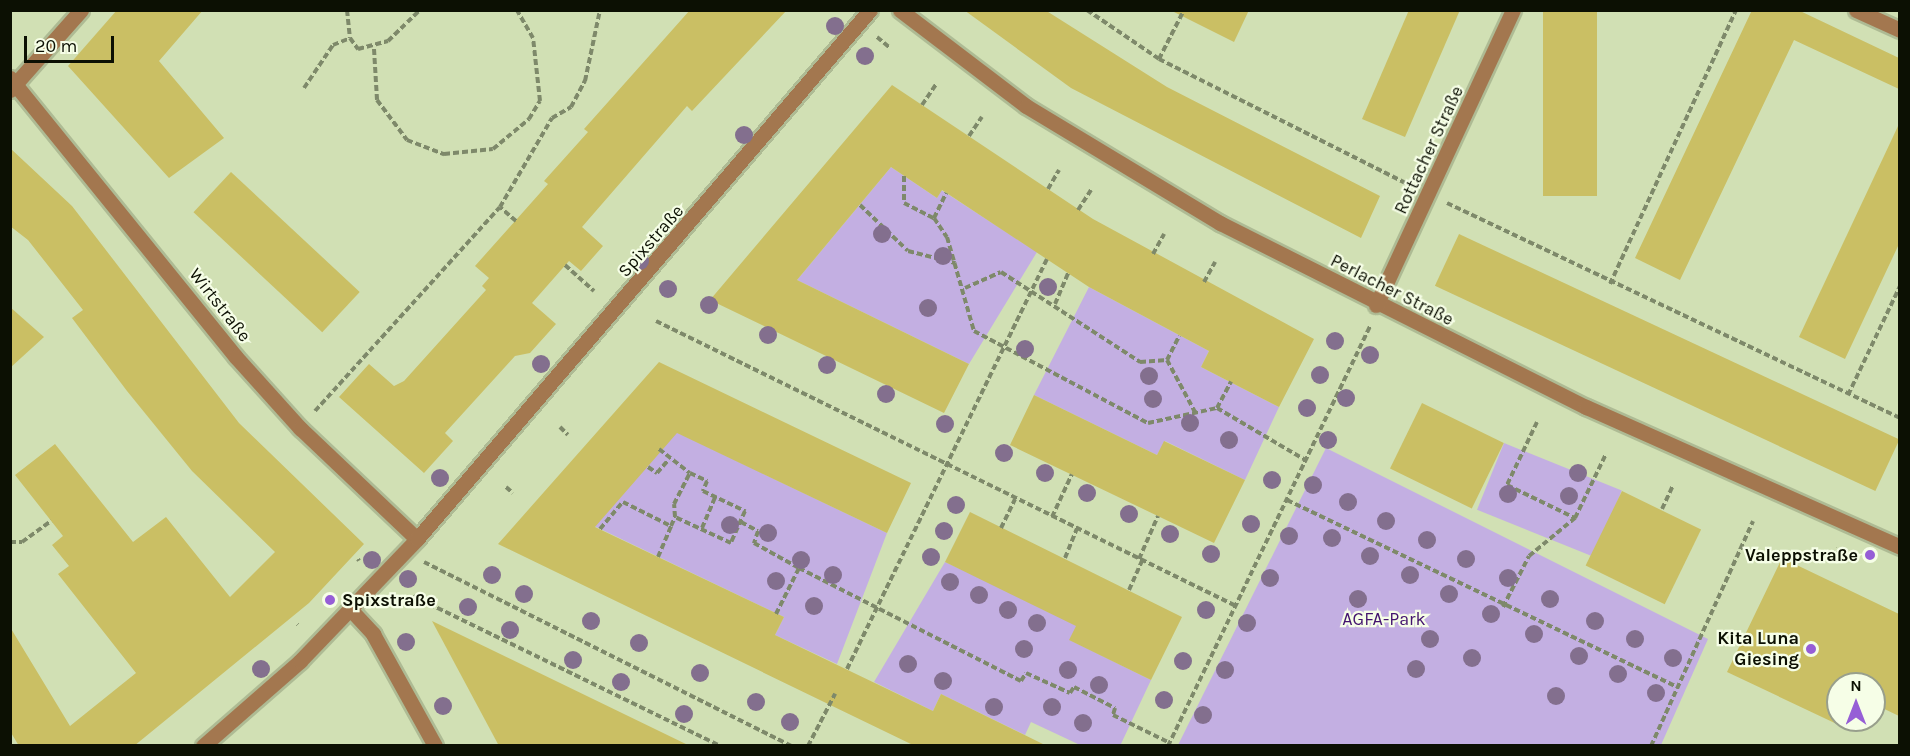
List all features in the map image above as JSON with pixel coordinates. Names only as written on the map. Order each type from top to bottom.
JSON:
[{"type":"street","points":[[12,84],[81,10]]},
{"type":"street","name":"Spixstraße","points":[[203,746],[263,696],[351,609],[417,539],[870,10]]},
{"type":"street","name":"Perlacher Straße","points":[[900,10],[1026,106],[1120,168],[1376,305],[1586,407],[1899,548]]},
{"type":"street","name":"Rottacher Straße","points":[[1376,305],[1432,195],[1513,10]]},
{"type":"street","points":[[1856,10],[1899,30]]},
{"type":"street","name":"Wirtstraße","points":[[12,84],[300,428],[417,539]]},
{"type":"street","points":[[351,609],[373,634],[435,746]]},
{"type":"path","points":[[347,10],[350,38],[358,49],[374,49],[420,10]]},
{"type":"path","points":[[374,49],[377,100],[407,140],[444,154],[493,149],[529,119],[540,101],[533,38],[517,10]]},
{"type":"path","points":[[300,428],[500,207],[552,118],[571,107],[585,81],[600,10]]},
{"type":"path","points":[[1087,10],[1159,59],[1610,284],[1899,418]]},
{"type":"path","points":[[1159,59],[1184,10]]},
{"type":"path","points":[[1610,284],[1736,10]]},
{"type":"path","points":[[304,88],[333,45],[350,38]]},
{"type":"path","points":[[921,105],[936,84]]},
{"type":"path","points":[[969,136],[982,117]]},
{"type":"path","points":[[1048,189],[1059,170]]},
{"type":"path","points":[[904,176],[904,203],[934,218],[956,264],[965,288],[974,331],[1001,347],[1058,371],[1105,404],[1148,423],[1217,408],[1307,461]]},
{"type":"path","points":[[1078,210],[1090,190]]},
{"type":"path","points":[[934,218],[946,193]]},
{"type":"path","points":[[860,205],[908,251],[956,264]]},
{"type":"path","points":[[500,207],[516,221]]},
{"type":"path","points":[[1154,254],[1164,234]]},
{"type":"path","points":[[848,669],[1029,289],[1047,259]]},
{"type":"path","points":[[1204,282],[1215,262]]},
{"type":"path","points":[[565,265],[594,291]]},
{"type":"path","points":[[965,288],[1001,272],[1055,304],[1140,362],[1167,360]]},
{"type":"path","points":[[1055,304],[1068,273]]},
{"type":"path","points":[[1848,395],[1899,286]]},
{"type":"path","points":[[741,522],[758,531],[753,543],[799,568],[1021,681],[1026,673],[1070,693],[1074,687],[1115,708],[1113,715],[1169,744],[1367,338],[1376,305]]},
{"type":"path","points":[[656,321],[946,466],[1236,606]]},
{"type":"path","points":[[1167,360],[1179,336]]},
{"type":"path","points":[[1167,360],[1195,412]]},
{"type":"path","points":[[1217,408],[1231,382]]},
{"type":"path","points":[[1537,422],[1507,485],[1575,518]]},
{"type":"path","points":[[560,427],[568,435]]},
{"type":"path","points":[[659,449],[669,459],[707,481],[703,491],[745,511],[731,543],[675,516]]},
{"type":"path","points":[[1503,607],[1529,556],[1575,518],[1606,454]]},
{"type":"path","points":[[648,467],[657,473],[669,459]]},
{"type":"path","points":[[658,557],[675,516],[674,504],[690,473]]},
{"type":"path","points":[[1052,517],[1072,474]]},
{"type":"path","points":[[1662,510],[1673,485]]},
{"type":"path","points":[[506,487],[513,493]]},
{"type":"path","points":[[702,528],[715,497]]},
{"type":"path","points":[[1001,528],[1015,499]]},
{"type":"path","points":[[1287,500],[1503,607],[1677,687]]},
{"type":"path","points":[[600,529],[623,502],[671,526]]},
{"type":"path","points":[[1129,590],[1158,516]]},
{"type":"path","points":[[10,542],[22,542],[51,521]]},
{"type":"path","points":[[1651,746],[1754,521]]},
{"type":"path","points":[[1065,558],[1077,529]]},
{"type":"path","points":[[1833,556],[1837,548]]},
{"type":"path","points":[[405,552],[792,746]]},
{"type":"path","points":[[776,614],[799,568]]},
{"type":"path","points":[[414,596],[720,746]]},
{"type":"path","points":[[808,746],[835,694]]},
{"type":"green space","points":[[891,167],[937,198],[941,190],[1037,252],[969,364],[797,280]]},
{"type":"green space","points":[[1089,287],[1209,351],[1201,367],[1279,407],[1245,480],[1165,441],[1157,455],[1034,395]]},
{"type":"green space","points":[[674,431],[887,533],[837,664],[775,635],[784,617],[590,524],[600,521]]},
{"type":"green space","points":[[1504,443],[1622,491],[1595,557],[1477,510]]},
{"type":"green space","name":"AGFA-Park","points":[[1326,448],[1708,639],[1661,745],[1178,745]]},
{"type":"green space","points":[[945,562],[1078,623],[1070,640],[1151,680],[1120,746],[1080,745],[1031,722],[1025,735],[941,694],[933,711],[874,682]]},
{"type":"building","points":[[117,10],[203,10],[159,61],[224,138],[169,178],[68,66]]},
{"type":"building","points":[[690,10],[787,10],[692,111],[687,106],[582,227],[603,246],[581,271],[569,261],[532,303],[556,324],[530,353],[515,356],[445,433],[453,441],[424,473],[339,397],[369,364],[394,386],[404,381],[486,290],[482,286],[489,278],[475,266],[548,184],[544,181],[588,132],[584,129]]},
{"type":"building","points":[[964,10],[1045,10],[1167,87],[1380,196],[1361,238],[1071,88]]},
{"type":"building","points":[[1170,10],[1249,10],[1234,42]]},
{"type":"building","points":[[1409,10],[1460,10],[1405,137],[1362,119]]},
{"type":"building","points":[[1543,10],[1597,10],[1597,196],[1543,196]]},
{"type":"building","points":[[1752,10],[1798,10],[1899,58],[1899,89],[1794,40],[1680,280],[1635,258]]},
{"type":"building","points":[[892,85],[1093,219],[1314,339],[1279,407],[1201,367],[1209,351],[1089,287],[942,190],[937,198],[891,167],[797,280],[969,364],[944,413],[710,300]]},
{"type":"building","points":[[1899,124],[1899,244],[1845,359],[1799,337]]},
{"type":"building","points":[[10,148],[72,206],[239,423],[364,544],[309,603],[134,746],[19,746],[10,731],[10,627],[70,726],[136,673],[58,574],[69,566],[52,545],[63,536],[15,475],[55,444],[133,542],[166,517],[230,597],[275,552],[192,471],[72,318],[83,310],[28,240],[10,226]]},
{"type":"building","points":[[231,172],[360,292],[322,332],[193,212]]},
{"type":"building","points":[[1459,234],[1899,439],[1875,491],[1435,286]]},
{"type":"building","points":[[10,307],[44,337],[10,368]]},
{"type":"building","points":[[659,362],[911,483],[887,533],[677,433],[595,527],[784,617],[775,635],[933,711],[941,694],[1047,746],[915,746],[498,544]]},
{"type":"building","points":[[1034,395],[1157,455],[1164,441],[1245,480],[1214,543],[1010,445]]},
{"type":"building","points":[[1422,403],[1504,443],[1472,509],[1390,469]]},
{"type":"building","points":[[1622,491],[1701,530],[1665,604],[1586,566]]},
{"type":"building","points":[[970,512],[1182,617],[1151,680],[1069,640],[1076,626],[945,562]]},
{"type":"building","points":[[1782,558],[1899,614],[1899,716],[1886,710],[1886,672],[1826,672],[1826,719],[1727,672]]},
{"type":"building","points":[[432,621],[690,746],[499,746]]},
{"type":"place","name":"Valeppstraße","points":[[1870,555]]},
{"type":"place","name":"Spixstraße","points":[[330,600]]},
{"type":"place","name":"Kita Luna Giesing","points":[[1811,649]]}]
